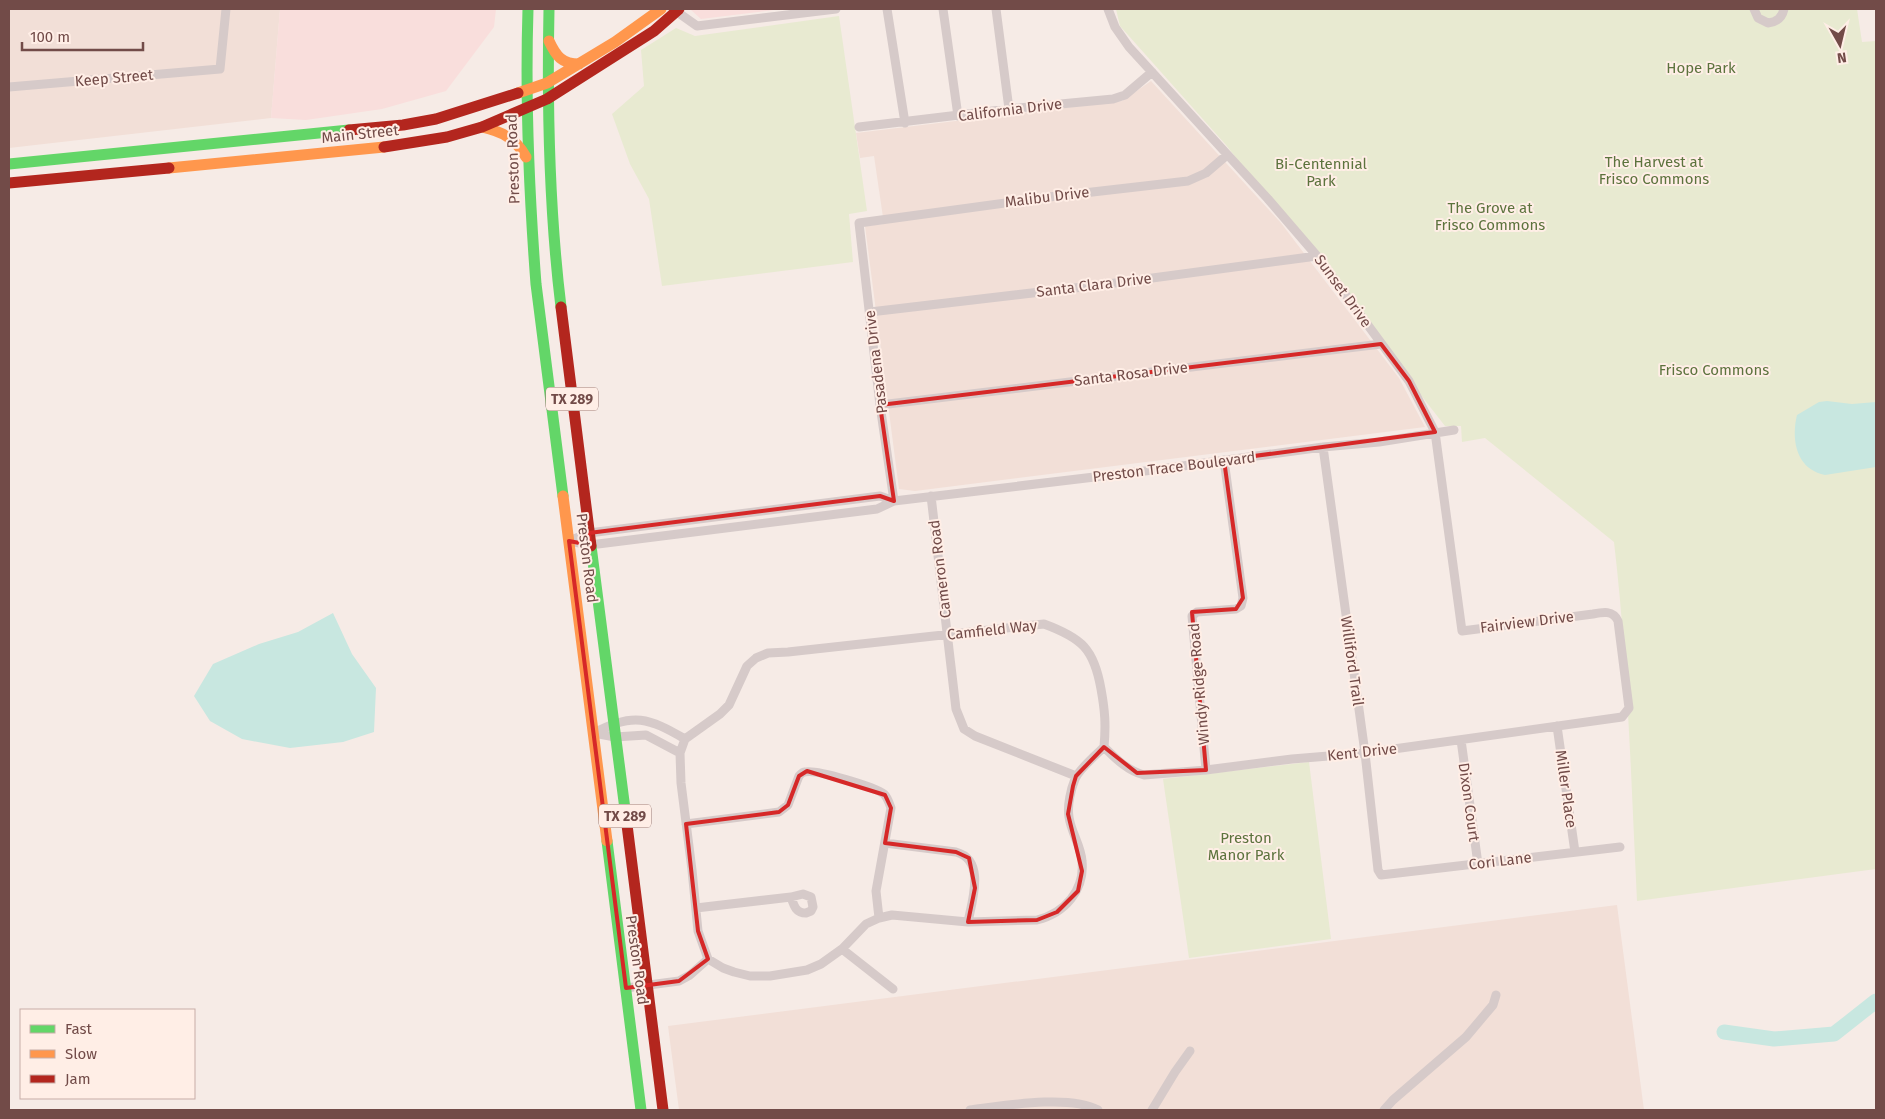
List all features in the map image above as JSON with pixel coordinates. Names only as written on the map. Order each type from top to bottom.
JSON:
[{"type":"main road","name":"Preston Road","points":[[528,9],[525,90],[527,161],[536,284],[641,1110]]},
{"type":"main road","name":"Preston Road","points":[[549,9],[547,99],[556,266],[663,1110]]},
{"type":"main road","name":"Main Street","points":[[9,164],[428,121],[481,106],[547,83],[615,42],[661,9]]},
{"type":"main road","name":"Main Street","points":[[9,183],[414,144],[482,127],[547,99],[654,31],[676,10]]},
{"type":"main road","points":[[548,39],[557,56],[563,61],[568,64],[579,64]]},
{"type":"main road","points":[[482,127],[500,131],[511,136],[518,144],[527,161]]},
{"type":"main road","points":[[283,137],[284,157]]},
{"type":"main road","points":[[546,364],[567,361]]},
{"type":"street","name":"Keep Street","points":[[9,87],[220,69],[226,9]]},
{"type":"street","points":[[676,10],[697,26],[836,9]]},
{"type":"street","points":[[886,9],[905,123]]},
{"type":"street","points":[[943,9],[958,116]]},
{"type":"street","points":[[996,9],[1010,109]]},
{"type":"street","name":"Sunset Drive","points":[[1108,9],[1119,34],[1317,256],[1409,381],[1435,432],[1462,630]]},
{"type":"street","points":[[1754,9],[1758,18],[1768,23],[1778,20],[1783,14],[1784,9]]},
{"type":"street","name":"California Drive","points":[[859,128],[1010,109],[1113,99],[1125,95],[1152,72]]},
{"type":"street","name":"Malibu Drive","points":[[860,223],[1049,197],[1188,181],[1206,173],[1227,155]]},
{"type":"street","name":"Pasadena Drive","points":[[860,223],[880,405],[894,500]]},
{"type":"street","name":"Santa Clara Drive","points":[[870,312],[1110,284],[1317,256]]},
{"type":"street","name":"Santa Rosa Drive","points":[[880,405],[1381,344]]},
{"type":"street","name":"Preston Trace Boulevard","points":[[569,541],[590,545],[877,509],[894,500],[1379,442],[1454,430]]},
{"type":"street","name":"Williford Trail","points":[[1323,448],[1380,875]]},
{"type":"street","name":"Windy Ridge Road","points":[[1206,770],[1192,616],[1197,612],[1236,609],[1241,606],[1243,598],[1224,460]]},
{"type":"street","name":"Preston Trace Boulevard","points":[[569,541],[589,533],[717,516],[880,496],[894,500]]},
{"type":"street","name":"Cameron Road","points":[[931,496],[956,709],[964,729],[982,739],[1076,776]]},
{"type":"street","points":[[717,516],[718,528]]},
{"type":"street","name":"Fairview Drive","points":[[1462,630],[1607,612],[1616,616],[1629,708],[1627,712]]},
{"type":"street","name":"Camfield Way","points":[[685,739],[720,714],[729,705],[747,666],[756,658],[768,653],[1044,624],[1077,639],[1090,653],[1095,662],[1106,709],[1104,747]]},
{"type":"street","name":"Kent Drive","points":[[1104,747],[1117,760],[1137,773],[1144,775],[1365,753],[1622,717],[1627,712]]},
{"type":"street","points":[[594,733],[613,722],[636,719],[652,721],[685,739],[680,753],[681,783],[698,931],[708,960],[722,968],[750,976],[770,976],[807,970],[821,964],[842,949],[866,924],[879,918],[901,915],[968,922],[1037,920],[1057,912],[1073,898],[1080,884],[1082,860],[1068,814],[1076,776],[1104,747]]},
{"type":"street","name":"Miller Place","points":[[1557,726],[1575,852]]},
{"type":"street","points":[[594,733],[615,737],[646,735],[680,753]]},
{"type":"street","name":"Dixon Court","points":[[1461,740],[1478,864]]},
{"type":"street","points":[[686,824],[779,812],[788,805],[798,776],[807,771],[858,784],[885,795],[891,808],[876,891],[879,918]]},
{"type":"street","points":[[885,843],[956,852],[964,854],[969,858],[973,866],[975,888],[968,922]]},
{"type":"street","name":"Cori Lane","points":[[1380,875],[1620,847]]},
{"type":"street","points":[[696,908],[791,897]]},
{"type":"street","points":[[842,949],[893,989]]},
{"type":"street","points":[[626,988],[679,981],[690,975],[708,960]]},
{"type":"street","points":[[1384,1110],[1466,1037],[1492,1005],[1496,995]]},
{"type":"street","points":[[1152,1110],[1175,1072],[1190,1052]]},
{"type":"street","points":[[970,1110],[1035,1102],[1076,1104],[1098,1110]]},
{"type":"highlighted area","points":[[1381,344],[1409,381],[1435,432],[1224,460],[1243,598],[1236,609],[1192,612],[1206,770],[1137,773],[1104,747],[1076,776],[1073,786],[1068,814],[1082,871],[1078,891],[1057,912],[1037,920],[968,922],[975,888],[969,858],[956,852],[885,843],[891,808],[885,795],[807,771],[799,776],[788,805],[779,812],[686,824],[698,931],[708,959],[679,981],[626,988],[569,541],[590,545],[589,533],[880,496],[894,501],[880,405]]},
{"type":"shaded area","points":[[9,9],[280,9],[271,118],[9,148]]},
{"type":"shaded area","points":[[280,9],[496,9],[494,27],[446,91],[382,109],[306,120],[271,118]]},
{"type":"shaded area","points":[[692,9],[781,9],[701,19]]},
{"type":"shaded area","points":[[1151,81],[1281,223],[1399,378],[1425,427],[915,491],[899,489],[865,226],[884,224],[874,156],[860,158],[856,133],[1122,101]]},
{"type":"shaded area","points":[[1617,905],[1644,1110],[679,1110],[668,1026]]},
{"type":"green space","name":"Frisco Commons","points":[[1116,9],[1857,9],[1862,42],[1876,41],[1876,869],[1637,901],[1626,676],[1614,542],[1485,438],[1462,442],[1461,426],[1445,426],[1226,145],[1120,26]]},
{"type":"green space","points":[[839,16],[867,211],[849,214],[853,262],[662,286],[649,199],[630,164],[612,114],[644,86],[641,50],[676,28],[695,36]]},
{"type":"green space","name":"Preston Manor Park","points":[[1309,762],[1331,939],[1189,958],[1163,779]]},
{"type":"water","points":[[1819,402],[1852,404],[1876,402],[1876,467],[1825,475],[1815,472],[1802,460],[1798,452],[1795,434],[1797,415]]},
{"type":"water","points":[[333,613],[352,654],[376,688],[374,732],[343,742],[290,748],[242,739],[210,721],[194,696],[213,664],[259,644],[298,632]]},
{"type":"waterway","points":[[1724,1032],[1774,1039],[1834,1034],[1876,1001]]},
{"type":"traffic: fast","points":[[528,9],[527,112],[536,284],[563,496]]},
{"type":"traffic: fast","points":[[549,9],[548,84],[550,158],[554,233],[561,307]]},
{"type":"traffic: fast","points":[[9,164],[349,130]]},
{"type":"traffic: fast","points":[[591,546],[626,817]]},
{"type":"traffic: fast","points":[[607,841],[641,1110]]},
{"type":"traffic: slow","points":[[518,93],[547,83],[615,42],[661,9]]},
{"type":"traffic: slow","points":[[549,41],[560,58],[568,63],[579,64]]},
{"type":"traffic: slow","points":[[482,127],[496,131],[513,140],[526,157]]},
{"type":"traffic: slow","points":[[169,168],[384,147]]},
{"type":"traffic: slow","points":[[563,496],[607,841]]},
{"type":"traffic: jam","points":[[384,147],[447,137],[482,127],[547,99],[654,31],[679,9]]},
{"type":"traffic: jam","points":[[349,130],[403,125],[436,119],[518,93]]},
{"type":"traffic: jam","points":[[9,183],[169,168]]},
{"type":"traffic: jam","points":[[561,307],[591,546]]},
{"type":"traffic: jam","points":[[626,817],[663,1110]]},
{"type":"park label","name":"Hope Park","points":[[1701,68]]},
{"type":"park label","name":"The Harvest at Frisco Commons","points":[[1654,170]]},
{"type":"park label","name":"Bi-Centennial Park","points":[[1321,172]]},
{"type":"park label","name":"The Grove at Frisco Commons","points":[[1490,216]]}]
